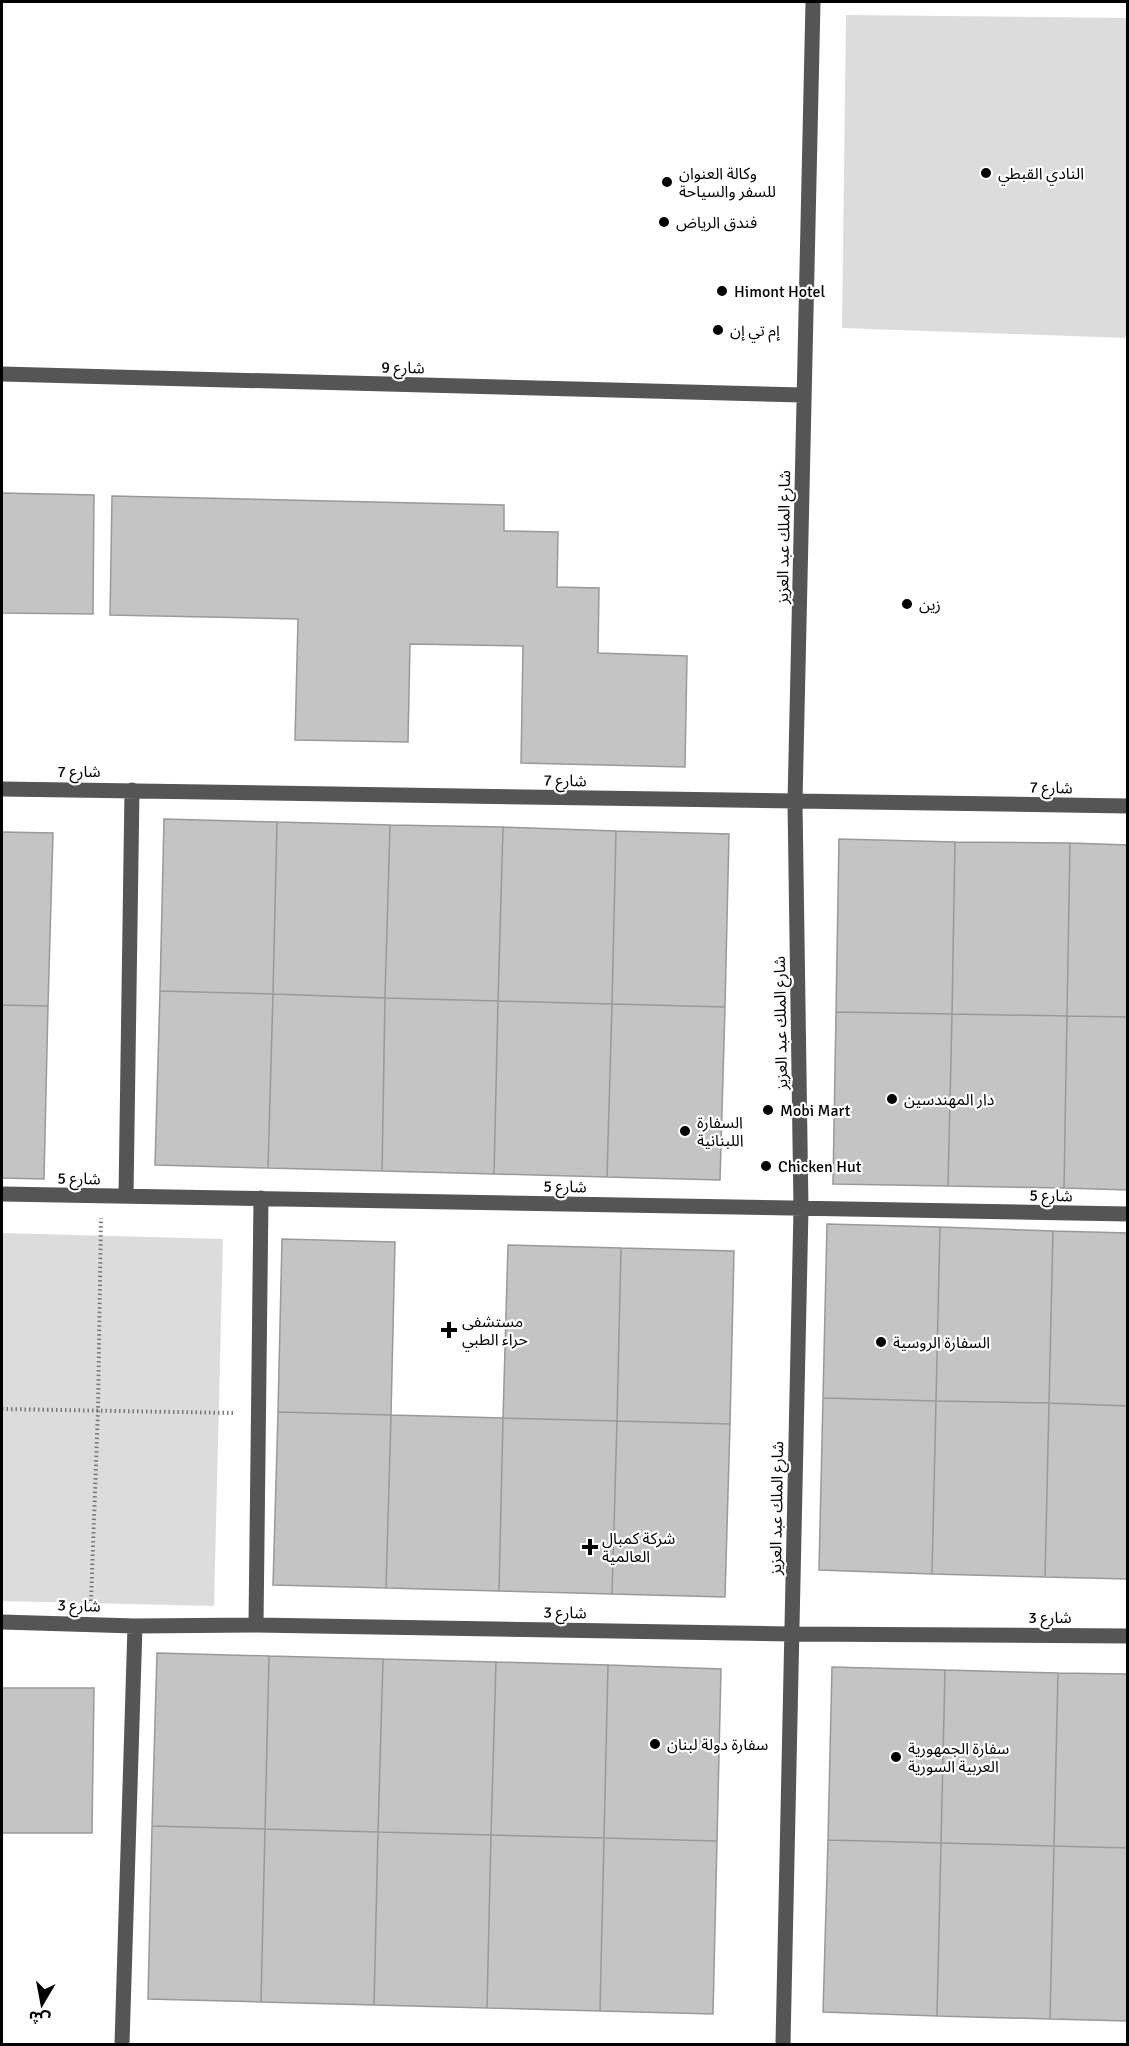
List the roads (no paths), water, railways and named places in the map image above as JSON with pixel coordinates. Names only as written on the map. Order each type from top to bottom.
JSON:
[{"type":"street","name":"شارع الملك عبد العزيز","points":[[783,2044],[801,1209],[795,802],[813,2]]},
{"type":"street","name":"شارع 9","points":[[2,374],[803,395]]},
{"type":"street","name":"شارع 7","points":[[2,789],[132,789],[1128,806]]},
{"type":"street","points":[[126,1197],[132,789]]},
{"type":"street","name":"شارع 5","points":[[2,1194],[1128,1214]]},
{"type":"street","points":[[256,1625],[261,1198]]},
{"type":"street","name":"شارع 3","points":[[2,1622],[90,1622],[135,1626],[256,1625],[791,1634],[1128,1636]]},
{"type":"street","points":[[122,2044],[135,1626]]},
{"type":"place","name":"النادي القبطي","points":[[986,173]]},
{"type":"place","name":"وكالة العنوان للسفر والسياحة","points":[[667,182]]},
{"type":"place","name":"فندق الرياض","points":[[664,222]]},
{"type":"place","name":"Himont Hotel","points":[[722,291]]},
{"type":"place","name":"إم تي إن","points":[[718,330]]},
{"type":"place","name":"زين","points":[[907,604]]},
{"type":"place","name":"دار المهندسين","points":[[892,1099]]},
{"type":"place","name":"Mobi Mart","points":[[768,1110]]},
{"type":"place","name":"السفارة اللبنانية","points":[[685,1131]]},
{"type":"place","name":"Chicken Hut","points":[[766,1166]]},
{"type":"place","name":"مستشفى حراء الطبي","points":[[449,1330]]},
{"type":"place","name":"السفارة الروسية","points":[[881,1342]]},
{"type":"place","name":"شركة كمبال العالمية","points":[[590,1547]]},
{"type":"place","name":"سفارة دولة لبنان","points":[[655,1744]]},
{"type":"place","name":"سفارة الجمهورية العربية السورية","points":[[896,1757]]}]
